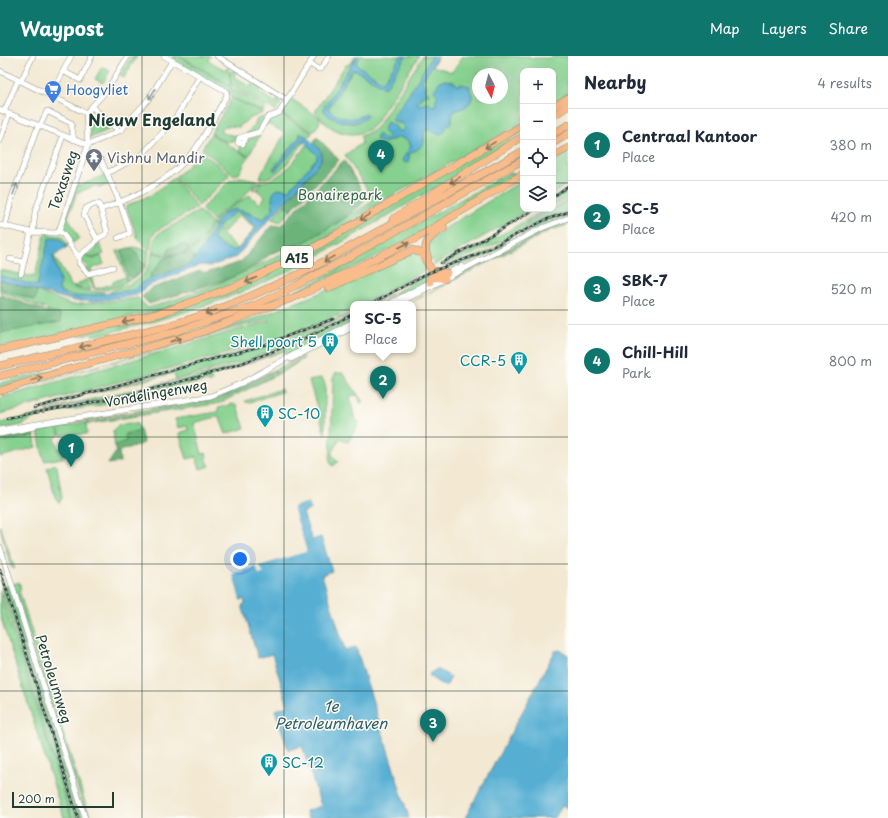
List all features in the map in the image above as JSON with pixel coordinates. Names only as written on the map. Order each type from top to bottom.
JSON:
[{"type":"highway","points":[[556,105],[568,98]]},
{"type":"highway","points":[[556,114],[568,106]]},
{"type":"highway","points":[[556,132],[568,125]]},
{"type":"highway","name":"A15","points":[[0,350],[161,312],[241,284],[313,248],[520,127]]},
{"type":"highway","points":[[556,141],[568,134]]},
{"type":"highway","name":"A15","points":[[364,240],[409,208],[520,138]]},
{"type":"highway","points":[[556,154],[568,148]]},
{"type":"highway","name":"A15","points":[[0,366],[163,327],[203,315],[310,269],[520,153]]},
{"type":"highway","name":"A15","points":[[0,376],[177,331],[255,305],[337,264],[520,162]]},
{"type":"highway","name":"A15","points":[[438,277],[425,252],[425,244],[431,237],[472,206],[520,176]]},
{"type":"highway","name":"A15","points":[[0,391],[69,369],[199,334],[267,308],[356,269],[460,215]]},
{"type":"highway","name":"A15","points":[[267,308],[325,289],[410,250],[416,250],[421,253],[438,277]]},
{"type":"highway","name":"A15","points":[[255,305],[270,303],[356,269]]},
{"type":"street","points":[[0,141],[4,112],[33,56]]},
{"type":"street","points":[[51,95],[71,56]]},
{"type":"street","points":[[63,71],[80,80],[92,56]]},
{"type":"street","points":[[0,71],[86,113],[107,90],[128,56]]},
{"type":"street","points":[[102,209],[120,203],[154,186],[184,162],[204,136],[227,95],[226,91],[164,56]]},
{"type":"street","points":[[217,56],[287,100]]},
{"type":"street","points":[[246,137],[259,132],[268,117],[278,114],[314,56]]},
{"type":"street","points":[[310,64],[318,70],[321,69],[329,56]]},
{"type":"street","points":[[4,112],[88,145],[119,131],[148,100],[172,60]]},
{"type":"street","points":[[0,75],[19,81]]},
{"type":"street","points":[[106,173],[142,155],[177,116],[200,76]]},
{"type":"street","points":[[92,107],[119,131]]},
{"type":"street","points":[[74,140],[71,124],[47,111],[39,126],[16,183],[2,226],[32,232],[56,233],[58,231],[65,235],[75,254],[79,256]]},
{"type":"street","name":"Texasweg","points":[[58,231],[88,145],[86,113]]},
{"type":"street","points":[[21,274],[32,232],[35,212],[63,136]]},
{"type":"street","points":[[85,153],[100,159],[120,203],[130,232],[129,234],[118,238]]},
{"type":"street","points":[[79,256],[94,244],[97,239],[108,232],[102,209],[99,204],[86,208],[84,212],[97,239]]},
{"type":"street","points":[[394,301],[438,277],[482,259],[547,225],[568,218]]},
{"type":"street","points":[[79,256],[79,263],[87,274],[113,267]]},
{"type":"street","points":[[10,259],[24,262]]},
{"type":"street","points":[[402,301],[438,277]]},
{"type":"street","name":"Vondelingenweg","points":[[270,368],[301,349],[350,324]]},
{"type":"street","name":"Vondelingenweg","points":[[0,430],[211,396],[231,389],[350,328]]},
{"type":"street","name":"Vondelingenweg","points":[[0,434],[88,416]]},
{"type":"street","name":"Petroleumweg","points":[[0,547],[85,818]]},
{"type":"green space","points":[[132,56],[137,56],[124,78],[120,75]]},
{"type":"green space","points":[[174,56],[178,56],[232,88],[229,94],[173,59]]},
{"type":"green space","points":[[180,56],[211,56],[208,60],[225,70],[228,67],[231,86]]},
{"type":"green space","points":[[355,56],[357,56],[323,109],[329,115],[347,123],[358,122],[365,114],[350,119],[335,115],[328,108],[353,70],[356,70],[385,88],[406,56],[419,56],[375,124],[364,132],[351,134],[338,131],[331,127],[315,112],[345,66],[352,62]]},
{"type":"green space","points":[[360,56],[401,56],[383,82],[357,65],[356,62]]},
{"type":"green space","points":[[423,56],[432,56],[408,96],[393,116],[396,123],[401,123],[405,129],[401,132],[397,130],[386,140],[379,135],[384,143],[399,137],[406,139],[411,146],[406,155],[409,159],[409,154],[425,142],[424,131],[430,129],[434,133],[452,121],[453,112],[469,104],[472,95],[469,89],[464,86],[460,84],[459,86],[453,81],[445,80],[438,94],[435,106],[419,106],[417,103],[421,97],[426,94],[422,81],[438,56],[433,66],[452,72],[463,56],[530,56],[530,58],[550,58],[552,56],[568,56],[568,95],[556,103],[556,68],[520,68],[520,124],[390,197],[293,256],[239,281],[180,304],[19,344],[0,346],[0,295],[48,312],[49,310],[0,292],[0,280],[37,291],[72,305],[138,298],[148,308],[177,299],[233,277],[287,251],[339,222],[371,202],[372,197],[345,155],[362,143],[361,136],[372,131],[379,124]]},
{"type":"green space","points":[[102,67],[110,71],[103,83],[95,79]]},
{"type":"green space","points":[[233,70],[236,72],[234,76],[250,87],[253,83],[262,88],[259,92],[276,103],[278,99],[282,101],[276,111],[232,86],[230,72]]},
{"type":"green space","points":[[233,89],[266,107],[263,112],[230,97]]},
{"type":"green space","points":[[232,98],[263,113],[248,119],[239,127],[227,126],[220,129],[222,133],[237,136],[236,140],[226,142],[211,133]]},
{"type":"green space","points":[[290,98],[320,118],[319,124],[313,132],[282,114]]},
{"type":"green space","points":[[280,114],[312,133],[308,138],[300,133],[299,138],[273,168],[276,170],[302,141],[305,141],[285,166],[273,176],[259,178],[285,133],[268,124],[266,125],[271,117]]},
{"type":"green space","points":[[94,115],[110,129],[90,138],[90,119]]},
{"type":"green space","points":[[265,117],[258,132],[246,134],[254,126],[257,119]]},
{"type":"green space","points":[[520,129],[520,134],[462,172],[332,248],[291,270],[219,301],[169,317],[93,336],[92,334],[78,336],[246,283]]},
{"type":"green space","points":[[211,134],[248,157],[239,174],[232,175],[227,169],[202,149]]},
{"type":"green space","points":[[260,135],[249,156],[240,151],[240,146],[248,139]]},
{"type":"green space","points":[[317,137],[339,160],[291,210],[284,205],[321,161],[321,151],[313,143]]},
{"type":"green space","points":[[308,144],[318,155],[317,158],[289,190],[282,189],[272,198],[273,209],[264,219],[243,211],[232,210],[221,217],[215,225],[213,223],[220,214],[249,195],[260,204],[265,197],[257,190],[261,182],[254,190],[252,189],[258,181],[266,181],[280,174],[292,163]]},
{"type":"green space","points":[[200,151],[227,172],[229,176],[199,206],[175,177],[187,167]]},
{"type":"green space","points":[[568,153],[568,183],[556,192],[556,176],[556,160]]},
{"type":"green space","name":"Bonairepark","points":[[344,160],[366,198],[361,205],[343,219],[305,242],[272,253],[259,263],[233,277],[149,304],[142,297],[150,289],[200,271],[206,273],[241,262],[272,225],[280,226]]},
{"type":"green space","points":[[508,173],[516,174],[421,233],[353,268],[288,295],[336,270]]},
{"type":"green space","points":[[106,174],[110,184],[99,188],[97,185],[74,194],[76,185],[80,186]]},
{"type":"green space","points":[[240,177],[257,180],[241,200],[221,212],[213,221],[201,209],[229,181]]},
{"type":"green space","points":[[174,178],[197,208],[156,231],[152,237],[150,249],[148,249],[138,239],[126,206],[151,195]]},
{"type":"green space","points":[[520,182],[520,212],[526,212],[434,265],[426,251],[427,244],[444,229]]},
{"type":"green space","points":[[568,188],[568,198],[556,204],[556,197]]},
{"type":"green space","points":[[73,195],[76,195],[68,217],[79,238],[73,243],[67,234],[61,231]]},
{"type":"green space","points":[[568,200],[568,211],[553,215],[528,227],[528,223],[547,212],[556,212],[556,207]]},
{"type":"green space","points":[[284,205],[291,210],[280,222],[272,219]]},
{"type":"green space","points":[[199,211],[212,223],[195,247],[181,254],[173,255],[152,251],[154,240],[159,233]]},
{"type":"green space","points":[[238,211],[257,228],[238,249],[255,228],[239,215],[223,233],[218,228],[231,214]]},
{"type":"green space","points":[[541,212],[544,212],[528,221],[526,228],[487,248],[445,265],[445,263],[508,231]]},
{"type":"green space","points":[[568,213],[568,217],[547,224],[480,258],[447,271],[528,232],[540,223]]},
{"type":"green space","points":[[568,220],[568,222],[547,230],[452,279],[451,278],[546,228]]},
{"type":"green space","points":[[213,224],[215,226],[203,248],[195,258],[190,252],[202,242]]},
{"type":"green space","points":[[568,224],[551,230],[413,301],[547,231]]},
{"type":"green space","points":[[217,229],[238,249],[231,251],[214,240],[213,236]]},
{"type":"green space","points":[[45,234],[62,236],[68,246],[67,247],[49,238],[37,286],[0,276],[0,270],[29,276],[35,275]]},
{"type":"green space","points":[[99,243],[104,254],[93,258],[84,255],[88,252],[90,254],[97,248],[96,246]]},
{"type":"green space","points":[[185,244],[189,251],[167,255],[170,248]]},
{"type":"green space","points":[[134,247],[149,251],[148,257],[143,270],[137,276],[127,281],[117,251]]},
{"type":"green space","points":[[128,248],[135,250],[140,261],[146,265],[141,273],[133,277],[128,276],[124,264],[122,250]]},
{"type":"green space","points":[[152,252],[174,257],[169,257],[163,260],[151,273],[151,279],[143,282],[135,290],[109,293],[117,288],[132,283],[145,273]]},
{"type":"green space","points":[[190,252],[195,258],[191,264],[151,279],[151,273],[167,257]]},
{"type":"green space","points":[[409,253],[418,254],[427,269],[368,301],[350,301],[350,310],[269,341],[0,414],[0,398],[269,321],[268,319],[0,393],[170,346],[227,328],[364,274]]},
{"type":"green space","points":[[53,256],[72,287],[85,291],[104,292],[103,294],[79,297],[60,292],[58,286],[60,279]]},
{"type":"green space","points":[[83,256],[93,259],[101,256],[104,264],[91,269],[92,272],[89,273],[85,270],[87,268],[84,262],[81,263]]},
{"type":"green space","points":[[429,274],[426,282],[399,298],[396,292],[382,301],[379,301]]},
{"type":"green space","points":[[91,276],[95,289],[113,284],[113,282],[125,277],[126,282],[107,290],[94,289],[88,277]]},
{"type":"green space","points":[[87,279],[91,290],[73,287]]},
{"type":"green space","points":[[0,280],[37,291],[35,300],[0,289]]},
{"type":"green space","points":[[0,295],[48,312],[60,314],[61,322],[0,333]]},
{"type":"green space","points":[[350,313],[298,341],[246,361],[110,398],[45,410],[176,380],[174,373],[64,400],[270,345]]},
{"type":"green space","points":[[350,317],[350,323],[287,355],[284,351],[210,376],[212,381],[210,383],[208,381],[162,389],[97,406],[54,412],[35,417],[22,425],[0,429],[0,423],[114,399],[242,365],[297,344]]},
{"type":"green space","points":[[303,356],[235,392],[213,399],[74,422],[212,398],[233,390]]},
{"type":"green space","points":[[304,358],[288,369],[220,403],[86,424],[87,434],[60,435],[59,428],[71,425],[216,400],[238,392]]},
{"type":"green space","points":[[71,366],[0,388],[0,383]]},
{"type":"green space","points":[[336,373],[343,373],[363,402],[360,403],[359,397],[356,395],[350,396],[355,421],[358,421],[359,423],[349,441],[347,442],[340,438],[332,454],[338,462],[333,466],[330,462],[333,378]]},
{"type":"green space","points":[[319,378],[323,379],[325,385],[325,434],[309,381]]},
{"type":"green space","points":[[281,389],[282,392],[247,403],[245,401]]},
{"type":"green space","points":[[233,404],[237,406],[245,428],[226,434],[219,416],[194,423],[202,454],[206,453],[207,457],[205,458],[210,466],[200,469],[196,457],[187,459],[179,433],[188,430],[187,426],[178,428],[175,419],[218,412],[218,408]]},
{"type":"green space","points":[[129,423],[137,424],[140,430],[125,434],[126,441],[115,447],[113,430],[119,425]]},
{"type":"green space","points":[[57,427],[59,435],[55,439],[58,449],[62,448],[63,458],[44,461],[38,432]]},
{"type":"green space","points":[[140,430],[143,441],[142,444],[119,451],[120,462],[108,464],[116,452],[115,445],[126,441],[125,434]]},
{"type":"green space","points":[[34,432],[36,447],[0,457],[0,438]]},
{"type":"green space","points":[[34,432],[35,436],[0,442],[0,438]]},
{"type":"green space","points":[[55,464],[57,466],[62,498],[59,503],[56,500],[47,468]]},
{"type":"green space","points":[[0,526],[15,569],[11,567]]},
{"type":"green space","points":[[19,582],[21,590],[19,591],[90,818],[87,818],[13,584]]},
{"type":"green space","points":[[11,584],[83,818],[79,818],[6,586]]},
{"type":"green space","points":[[4,586],[77,818],[72,818],[1,587]]},
{"type":"green space","points":[[0,591],[71,818],[64,818],[0,615]]},
{"type":"water","points":[[357,56],[360,56],[356,62],[357,65],[383,82],[401,56],[406,56],[385,88],[356,70],[352,70],[328,109],[336,115],[351,119],[365,114],[368,115],[358,122],[344,122],[326,114],[323,109]]},
{"type":"water","points":[[432,56],[438,56],[422,81],[425,86],[424,90],[430,94],[421,96],[421,100],[417,103],[419,105],[429,103],[432,106],[435,106],[435,100],[438,96],[434,91],[440,81],[443,80],[451,81],[459,86],[460,84],[470,86],[472,99],[468,105],[453,112],[451,124],[446,127],[444,132],[439,135],[430,129],[424,131],[422,146],[409,154],[409,161],[405,163],[402,160],[411,146],[409,141],[399,137],[384,143],[377,140],[376,137],[378,134],[382,138],[388,140],[388,136],[383,131],[387,122],[395,126],[399,132],[405,129],[401,123],[393,121],[393,116],[408,96]]},
{"type":"water","points":[[300,133],[308,138],[321,151],[321,161],[236,257],[211,266],[201,265],[177,274],[147,286],[137,295],[95,301],[74,301],[0,280],[0,276],[37,286],[49,238],[60,239],[67,247],[53,257],[60,279],[59,291],[68,296],[79,297],[134,290],[145,281],[191,264],[203,248],[220,217],[228,211],[236,209],[264,219],[273,209],[272,198],[274,192],[280,189],[289,190],[317,158],[317,155],[303,140],[276,170],[273,170],[299,138]],"holes":[[[235,212],[240,213],[257,228],[238,249],[233,251],[219,245],[213,238],[219,226]]]},
{"type":"water","name":"1e Petroleumhaven","points":[[309,502],[311,509],[303,513],[312,540],[321,537],[332,571],[322,575],[345,650],[356,647],[409,818],[308,818],[306,811],[321,806],[302,746],[288,750],[275,710],[288,706],[272,654],[258,658],[242,605],[245,604],[244,599],[240,600],[233,574],[305,552],[306,548],[293,507]]},
{"type":"water","points":[[560,650],[568,655],[568,808],[562,805],[555,818],[465,818],[555,651]]},
{"type":"water","points":[[437,669],[451,677],[447,685],[444,686],[430,677],[430,673]]},
{"type":"pier","points":[[310,500],[313,509],[311,509],[309,502],[293,507],[306,552],[259,566],[264,573],[259,575],[257,567],[233,574],[240,600],[238,600],[231,573],[304,550],[291,507]]},
{"type":"railway","points":[[556,195],[568,186]]},
{"type":"railway","points":[[441,263],[530,212]]},
{"type":"railway","points":[[377,301],[428,273],[476,255],[545,220],[568,212]]},
{"type":"railway","points":[[7,418],[127,395],[193,378],[259,357],[322,330],[350,316]]},
{"type":"railway","points":[[34,408],[261,346],[333,319]]},
{"type":"railway","points":[[0,569],[78,818]]},
{"type":"place","name":"Hoogvliet","points":[[53,104]]},
{"type":"place","name":"Vishnu Mandir","points":[[94,172]]},
{"type":"place","name":"Chill-Hill","points":[[381,173]]},
{"type":"place","name":"Shell poort 5","points":[[330,356]]},
{"type":"place","name":"CCR-5","points":[[519,375]]},
{"type":"place","name":"SC-5","points":[[383,399]]},
{"type":"place","name":"SC-10","points":[[265,428]]},
{"type":"place","name":"Centraal Kantoor","points":[[71,467]]},
{"type":"place","name":"SBK-7","points":[[433,742]]},
{"type":"place","name":"SC-12","points":[[269,777]]},
{"type":"district","name":"Nieuw Engeland","points":[[152,119]]}]
